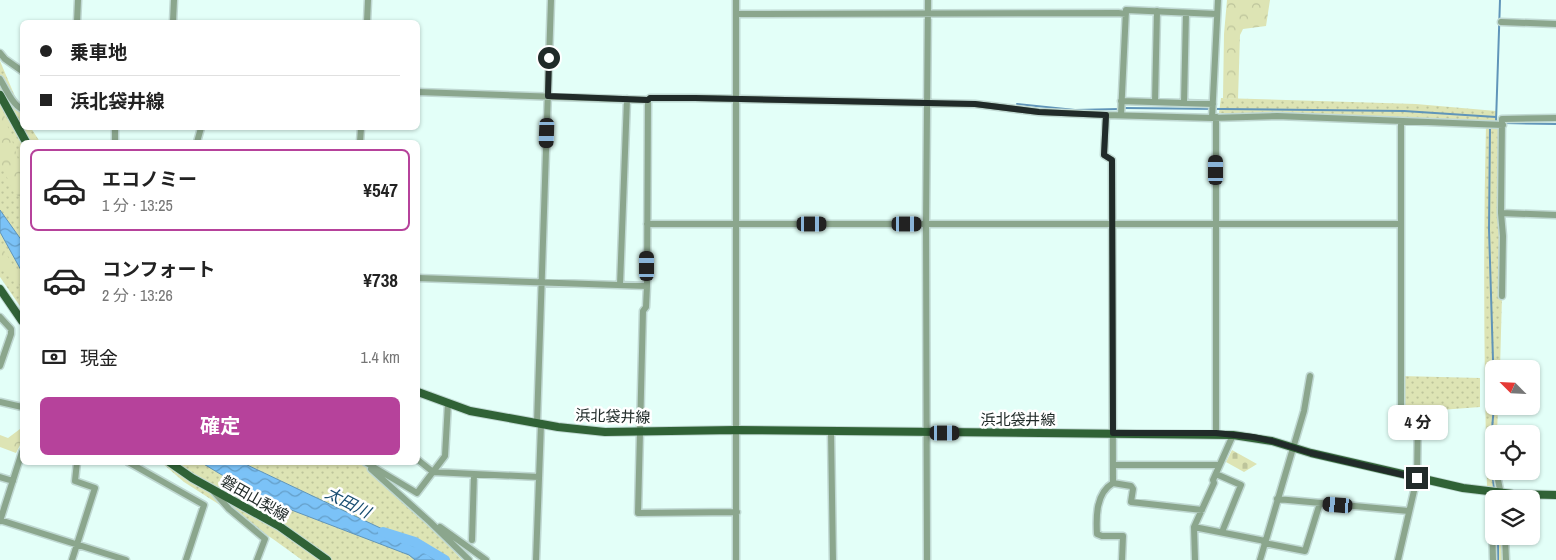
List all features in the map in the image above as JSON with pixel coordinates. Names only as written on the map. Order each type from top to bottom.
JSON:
[{"type":"main road","points":[[0,95],[25,140]]},
{"type":"main road","points":[[0,289],[20,318]]},
{"type":"main road","name":"浜北袋井線","points":[[420,393],[470,410],[539,424],[605,432],[736,430],[1232,434],[1272,441],[1311,453],[1417,478],[1485,491]]},
{"type":"main road","name":"磐田山梨線","points":[[174,465],[209,488],[279,526],[326,560]]},
{"type":"main road","name":"浜北袋井線","points":[[1540,494],[1556,495]]},
{"type":"street","points":[[77,20],[78,0]]},
{"type":"street","points":[[173,20],[174,0]]},
{"type":"street","points":[[367,20],[368,0]]},
{"type":"street","points":[[536,560],[551,0]]},
{"type":"street","points":[[736,0],[736,560]]},
{"type":"street","points":[[927,560],[926,224],[928,0]]},
{"type":"street","points":[[1216,433],[1217,224],[1213,104],[1218,0]]},
{"type":"street","points":[[1120,116],[1126,10],[1217,14]]},
{"type":"street","points":[[1155,102],[1157,12]]},
{"type":"street","points":[[1184,103],[1186,13]]},
{"type":"street","points":[[736,14],[1126,14]]},
{"type":"street","points":[[1501,22],[1556,24]]},
{"type":"street","points":[[0,53],[20,70]]},
{"type":"street","points":[[0,79],[20,109]]},
{"type":"street","points":[[420,92],[648,100],[650,98],[975,104],[1039,112],[1120,116],[1214,118],[1277,116],[1503,125]]},
{"type":"street","points":[[620,285],[627,99]]},
{"type":"street","points":[[648,100],[647,286],[646,307],[643,311],[638,513],[737,512]]},
{"type":"street","points":[[1121,101],[1213,104]]},
{"type":"street","points":[[1106,115],[1104,155],[1112,160],[1113,482]]},
{"type":"street","points":[[1502,296],[1502,119],[1556,118]]},
{"type":"street","points":[[1398,560],[1417,478],[1418,412],[1401,413],[1401,121]]},
{"type":"street","points":[[1501,213],[1556,215]]},
{"type":"street","points":[[647,224],[1400,224]]},
{"type":"street","points":[[420,278],[647,286]]},
{"type":"street","points":[[0,318],[11,329],[11,334],[0,366]]},
{"type":"street","points":[[1260,560],[1276,499],[1304,411],[1310,376]]},
{"type":"street","points":[[0,402],[20,407]]},
{"type":"street","points":[[369,465],[417,493],[445,456],[448,403]]},
{"type":"street","points":[[832,432],[832,560]]},
{"type":"street","points":[[1195,560],[1194,527],[1214,484],[1213,480],[1232,434]]},
{"type":"street","points":[[20,458],[0,521],[126,560]]},
{"type":"street","points":[[420,462],[433,472],[539,477]]},
{"type":"street","points":[[72,560],[95,488],[74,481],[77,465]]},
{"type":"street","points":[[133,465],[204,505],[186,560]]},
{"type":"street","points":[[367,465],[469,560]]},
{"type":"street","points":[[1113,465],[1220,465]]},
{"type":"street","points":[[472,540],[474,474]]},
{"type":"street","points":[[1216,474],[1241,485],[1222,532]]},
{"type":"street","points":[[0,478],[13,480]]},
{"type":"street","points":[[1122,560],[1122,536],[1102,536],[1097,534],[1096,512],[1105,487],[1113,482],[1131,486],[1133,489],[1131,502],[1202,510]]},
{"type":"street","points":[[209,488],[229,509],[265,539],[257,560]]},
{"type":"street","points":[[1276,499],[1410,512]]},
{"type":"street","points":[[1194,527],[1305,551],[1320,503]]},
{"type":"street","points":[[430,522],[486,560]]},
{"type":"street","points":[[1493,545],[1493,560]]},
{"type":"street","points":[[1506,545],[1506,560]]},
{"type":"green space","points":[[1227,0],[1270,0],[1266,26],[1243,29],[1240,35],[1238,99],[1223,98],[1224,34]]},
{"type":"green space","points":[[0,61],[20,108],[20,130],[32,130],[39,140],[20,140],[20,306],[0,277]]},
{"type":"green space","points":[[1221,98],[1416,104],[1496,111],[1496,122],[1219,113]]},
{"type":"green space","points":[[0,102],[20,166],[20,198],[14,193],[0,162]]},
{"type":"green space","points":[[1486,124],[1501,125],[1503,259],[1500,360],[1485,360],[1485,396],[1484,306]]},
{"type":"green space","points":[[0,244],[20,277],[20,286],[0,263]]},
{"type":"green space","points":[[1401,376],[1480,378],[1480,407],[1401,413]]},
{"type":"green space","points":[[1485,415],[1498,415],[1497,425],[1486,425]]},
{"type":"green space","points":[[20,429],[20,445],[16,453],[0,447],[0,435],[8,438]]},
{"type":"green space","points":[[1232,450],[1257,464],[1244,472],[1226,462]]},
{"type":"green space","points":[[164,465],[365,465],[406,501],[462,560],[302,560],[273,539],[184,482]]},
{"type":"green space","points":[[1487,480],[1498,480],[1499,490],[1488,490]]},
{"type":"green space","points":[[1493,545],[1504,545],[1504,560],[1493,560]]},
{"type":"water","points":[[0,210],[20,238],[20,268],[0,232]]},
{"type":"water","points":[[205,465],[247,465],[431,552],[443,560],[415,560],[409,555],[260,498]]},
{"type":"waterway","points":[[1496,122],[1500,0]]},
{"type":"waterway","points":[[1017,104],[1075,110],[1119,109]]},
{"type":"waterway","points":[[1123,108],[1404,111],[1496,117]]},
{"type":"waterway","points":[[1504,123],[1556,124]]},
{"type":"waterway","points":[[1490,126],[1489,229],[1493,360]]},
{"type":"waterway","points":[[1493,415],[1490,452],[1494,488]]},
{"type":"waterway","name":"太田川","points":[[383,532],[415,542],[445,560]]},
{"type":"waterway","points":[[1498,545],[1498,560]]},
{"type":"route","points":[[549,58],[548,96],[648,100],[650,98],[695,98],[975,104],[1039,112],[1106,115],[1104,155],[1112,160],[1113,433],[1216,433],[1253,437],[1417,478]]}]
